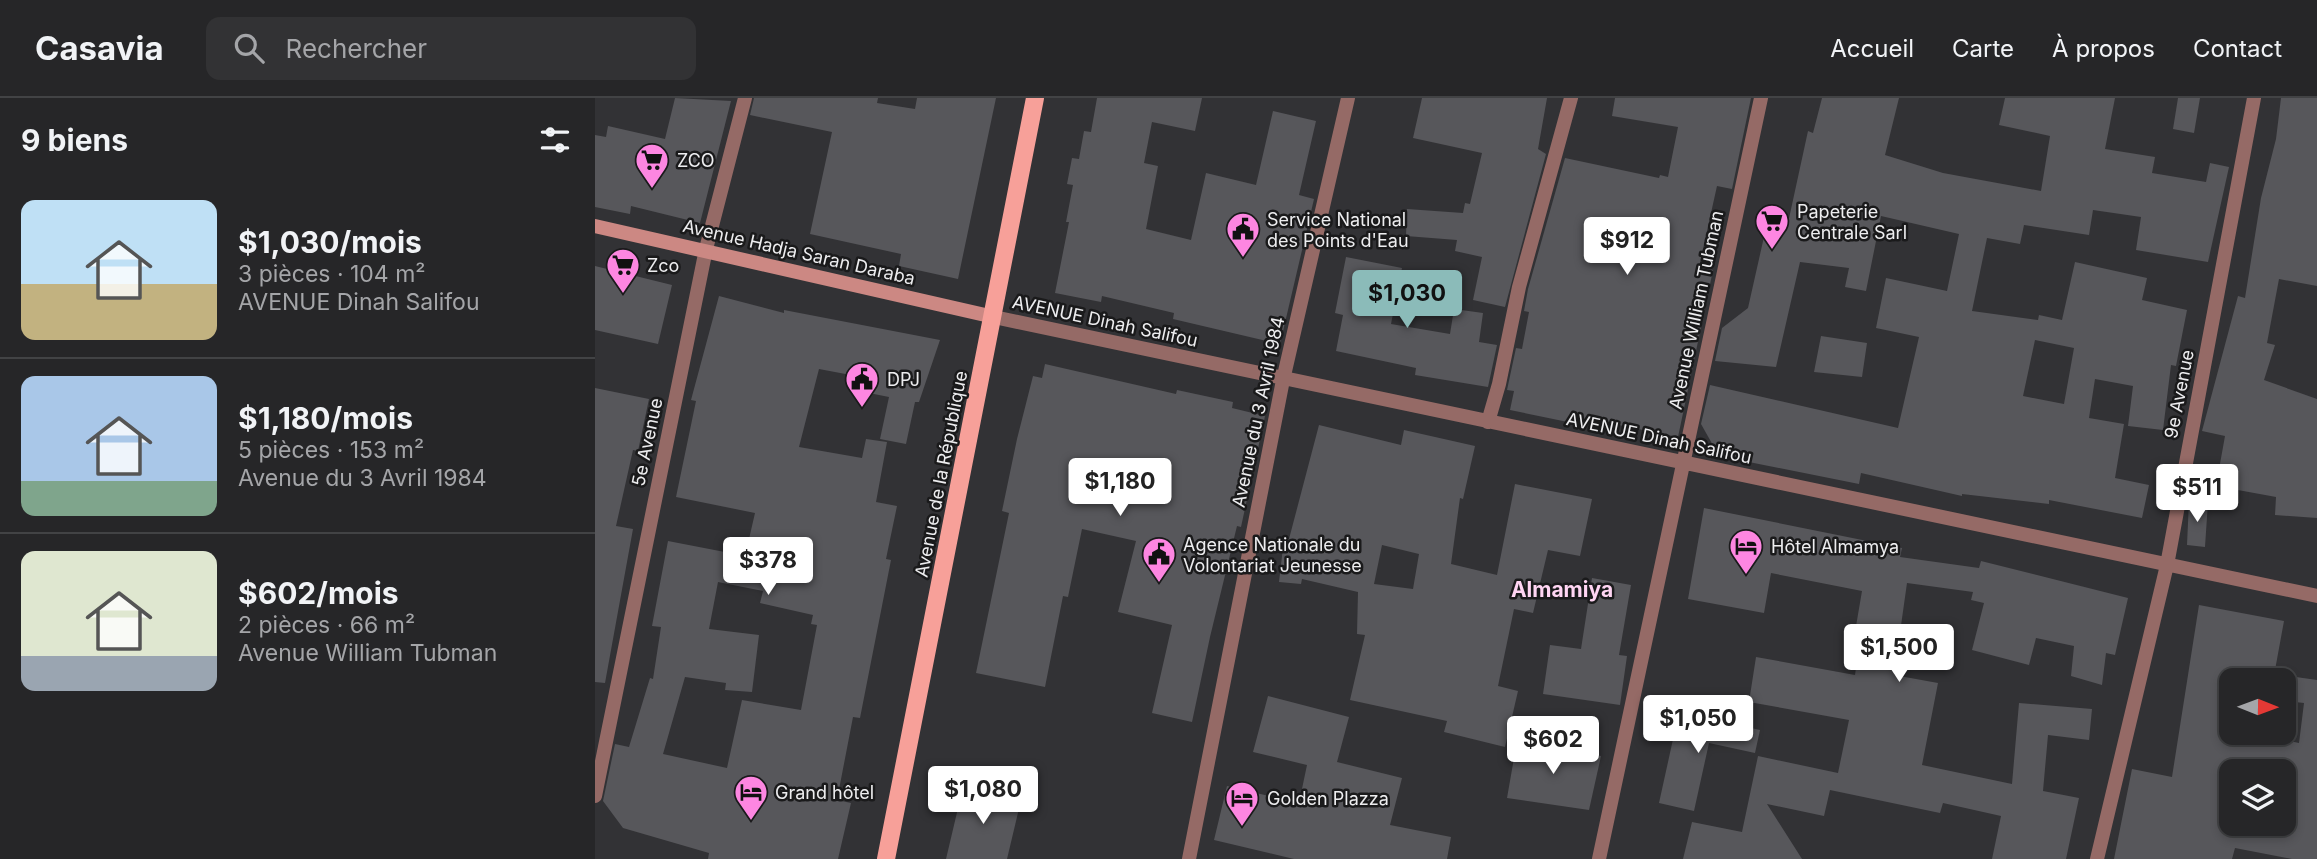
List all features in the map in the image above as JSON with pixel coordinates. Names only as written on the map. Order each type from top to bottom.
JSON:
[{"type":"main road","name":"Avenue de la République","points":[[886,859],[994,317],[1034,98]]},
{"type":"main road","name":"Avenue Hadja Saran Daraba","points":[[595,226],[706,249],[994,317]]},
{"type":"street","name":"5e Avenue","points":[[595,796],[706,249],[745,98]]},
{"type":"street","name":"Avenue du 3 Avril 1984","points":[[1189,859],[1283,380],[1348,98]]},
{"type":"street","points":[[1487,422],[1519,287],[1571,98]]},
{"type":"street","name":"Avenue William Tubman","points":[[1599,859],[1761,98]]},
{"type":"street","name":"9e Avenue","points":[[2097,859],[2167,565],[2254,98]]},
{"type":"street","name":"AVENUE Dinah Salifou","points":[[994,317],[2317,596]]},
{"type":"building","points":[[675,98],[731,101],[700,223],[631,206],[630,214],[595,207],[595,135],[606,137],[608,126],[665,139]]},
{"type":"building","points":[[754,98],[878,98],[877,103],[915,109],[917,98],[996,98],[958,279],[899,266],[901,254],[810,234],[832,132],[750,115]]},
{"type":"building","points":[[1097,98],[1202,98],[1195,131],[1152,122],[1144,163],[1158,166],[1146,229],[1191,240],[1206,173],[1256,185],[1273,111],[1316,121],[1299,195],[1314,199],[1280,344],[1173,319],[1174,313],[1102,296],[1101,302],[1055,293],[1069,222],[1066,222],[1073,185],[1067,184],[1072,158],[1079,159],[1084,131],[1091,132]]},
{"type":"building","points":[[1422,98],[1547,98],[1538,149],[1546,154],[1505,307],[1473,300],[1482,257],[1455,251],[1457,240],[1406,236],[1407,209],[1463,213],[1465,203],[1470,204],[1482,153],[1413,138]]},
{"type":"building","points":[[1615,98],[1751,98],[1732,189],[1717,186],[1699,267],[1713,270],[1678,437],[1599,421],[1597,428],[1510,410],[1514,391],[1507,390],[1516,348],[1522,349],[1529,312],[1524,311],[1528,289],[1565,158],[1659,178],[1660,175],[1668,177],[1678,127],[1612,116]]},
{"type":"building","points":[[1822,98],[1899,98],[1885,155],[1943,173],[2041,191],[2050,136],[1999,125],[2005,98],[2115,98],[2105,149],[2155,157],[2152,173],[2206,182],[2210,163],[2229,167],[2208,262],[2136,250],[2141,217],[2093,210],[2089,235],[2024,225],[2020,244],[1987,238],[1972,311],[2038,320],[2039,315],[2062,320],[2075,262],[2147,278],[2142,300],[2187,310],[2176,366],[2171,365],[2163,430],[2128,426],[2133,386],[2095,379],[2089,418],[2124,424],[2115,478],[2149,485],[2142,518],[2049,500],[2049,504],[1962,496],[1861,473],[1859,484],[1719,456],[1701,424],[1710,385],[1898,428],[1919,337],[1876,328],[1886,278],[1947,291],[1959,234],[1881,216],[1866,291],[1845,287],[1849,268],[1800,262],[1776,367],[1715,361],[1722,328],[1748,308],[1768,219],[1788,223],[1808,131],[1813,133]],"holes":[[[2035,340],[2074,348],[2064,404],[2023,396]]]},
{"type":"building","points":[[2178,98],[2200,98],[2194,133],[2173,129]]},
{"type":"building","points":[[2281,98],[2317,98],[2317,286],[2279,279],[2267,343],[2275,345],[2264,380],[2317,399],[2317,518],[2275,515],[2276,497],[2216,486],[2225,436],[2202,431],[2238,296],[2245,298],[2261,198],[2276,139]]},
{"type":"building","points":[[1346,257],[1402,268],[1391,324],[1450,334],[1454,309],[1483,313],[1479,342],[1497,345],[1488,387],[1415,375],[1416,368],[1336,351],[1343,315],[1335,313]]},
{"type":"building","points":[[595,266],[672,285],[658,344],[595,330]]},
{"type":"building","points":[[719,296],[784,313],[784,310],[940,340],[919,402],[915,402],[906,444],[880,439],[889,397],[869,393],[872,379],[819,369],[799,447],[862,458],[866,439],[887,442],[876,502],[897,506],[886,559],[891,560],[860,718],[853,717],[837,800],[851,803],[838,859],[708,859],[709,853],[623,828],[603,801],[615,744],[629,747],[650,678],[653,679],[661,627],[652,626],[668,541],[730,553],[731,549],[746,552],[755,513],[676,497],[696,401],[691,400]],"holes":[[[718,582],[763,591],[760,603],[813,615],[811,624],[817,625],[801,710],[742,700],[727,768],[663,754],[685,677],[726,683],[725,690],[752,692],[759,635],[709,629]]]},
{"type":"building","points":[[1821,336],[1867,343],[1862,377],[1814,372]]},
{"type":"building","points":[[1045,364],[1176,394],[1177,390],[1233,402],[1232,408],[1265,416],[1241,527],[1237,526],[1192,722],[1152,713],[1172,625],[1118,612],[1136,541],[1082,529],[1068,597],[1063,596],[1045,687],[976,673],[1009,513],[1002,511],[1017,439],[1033,376],[1042,378]]},
{"type":"building","points":[[595,388],[649,399],[638,451],[633,450],[616,526],[633,529],[605,683],[595,682]]},
{"type":"building","points":[[1319,425],[1401,445],[1404,430],[1475,446],[1463,499],[1460,498],[1451,564],[1497,575],[1515,484],[1592,499],[1580,556],[1548,550],[1533,613],[1514,609],[1498,686],[1518,691],[1505,747],[1444,732],[1447,721],[1350,700],[1365,635],[1357,634],[1358,592],[1302,579],[1301,584],[1279,582],[1284,539],[1289,539]],"holes":[[[1382,545],[1419,554],[1413,589],[1374,584]]]},
{"type":"building","points":[[2189,501],[2208,502],[2205,547],[2187,545]]},
{"type":"building","points":[[1704,508],[1902,548],[1900,557],[1979,568],[1981,561],[2128,598],[2115,655],[2106,653],[2102,685],[2071,676],[2074,646],[2036,638],[2029,665],[1972,650],[1984,603],[1971,600],[1973,592],[1907,583],[1894,675],[1938,683],[1922,765],[2012,784],[2019,703],[2092,709],[2089,740],[2048,735],[2043,791],[2079,798],[2066,859],[1992,859],[2001,816],[1943,803],[1940,813],[1830,790],[1824,816],[1767,804],[1802,859],[1683,859],[1692,822],[1742,832],[1758,756],[1838,773],[1849,720],[1749,702],[1756,657],[1855,675],[1861,632],[1855,632],[1862,591],[1771,573],[1764,613],[1688,599]]},
{"type":"building","points":[[1592,578],[1631,585],[1619,655],[1627,656],[1620,705],[1543,694],[1550,645],[1581,649]]},
{"type":"building","points":[[2199,605],[2284,621],[2275,668],[2219,668],[2219,746],[2296,746],[2296,742],[2299,743],[2304,703],[2296,702],[2296,677],[2317,680],[2317,859],[2292,859],[2235,848],[2232,859],[2114,859],[2132,769],[2172,777]]},
{"type":"building","points":[[1268,696],[1349,717],[1337,762],[1402,778],[1390,825],[1451,837],[1447,859],[1294,859],[1214,840],[1227,786],[1299,803],[1307,765],[1253,752]]},
{"type":"building","points":[[1679,712],[1760,730],[1755,753],[1709,743],[1694,811],[1659,803]]},
{"type":"building","points":[[1517,741],[1601,756],[1589,810],[1507,798]]},
{"type":"building","points":[[963,787],[1021,800],[1007,859],[946,859]]},
{"type":"place","name":"ZCO","points":[[652,190]]},
{"type":"place","name":"Papeterie Centrale Sarl","points":[[1772,251]]},
{"type":"place","name":"Service National des Points d'Eau","points":[[1243,259]]},
{"type":"place","name":"Zco","points":[[623,295]]},
{"type":"place","name":"DPJ","points":[[862,409]]},
{"type":"place","name":"Hôtel Almamya","points":[[1746,576]]},
{"type":"place","name":"Agence Nationale du Volontariat Jeunesse","points":[[1159,584]]},
{"type":"place","name":"Grand hôtel","points":[[751,822]]},
{"type":"place","name":"Golden Plazza","points":[[1242,828]]},
{"type":"district","name":"Almamiya","points":[[1562,589]]}]
